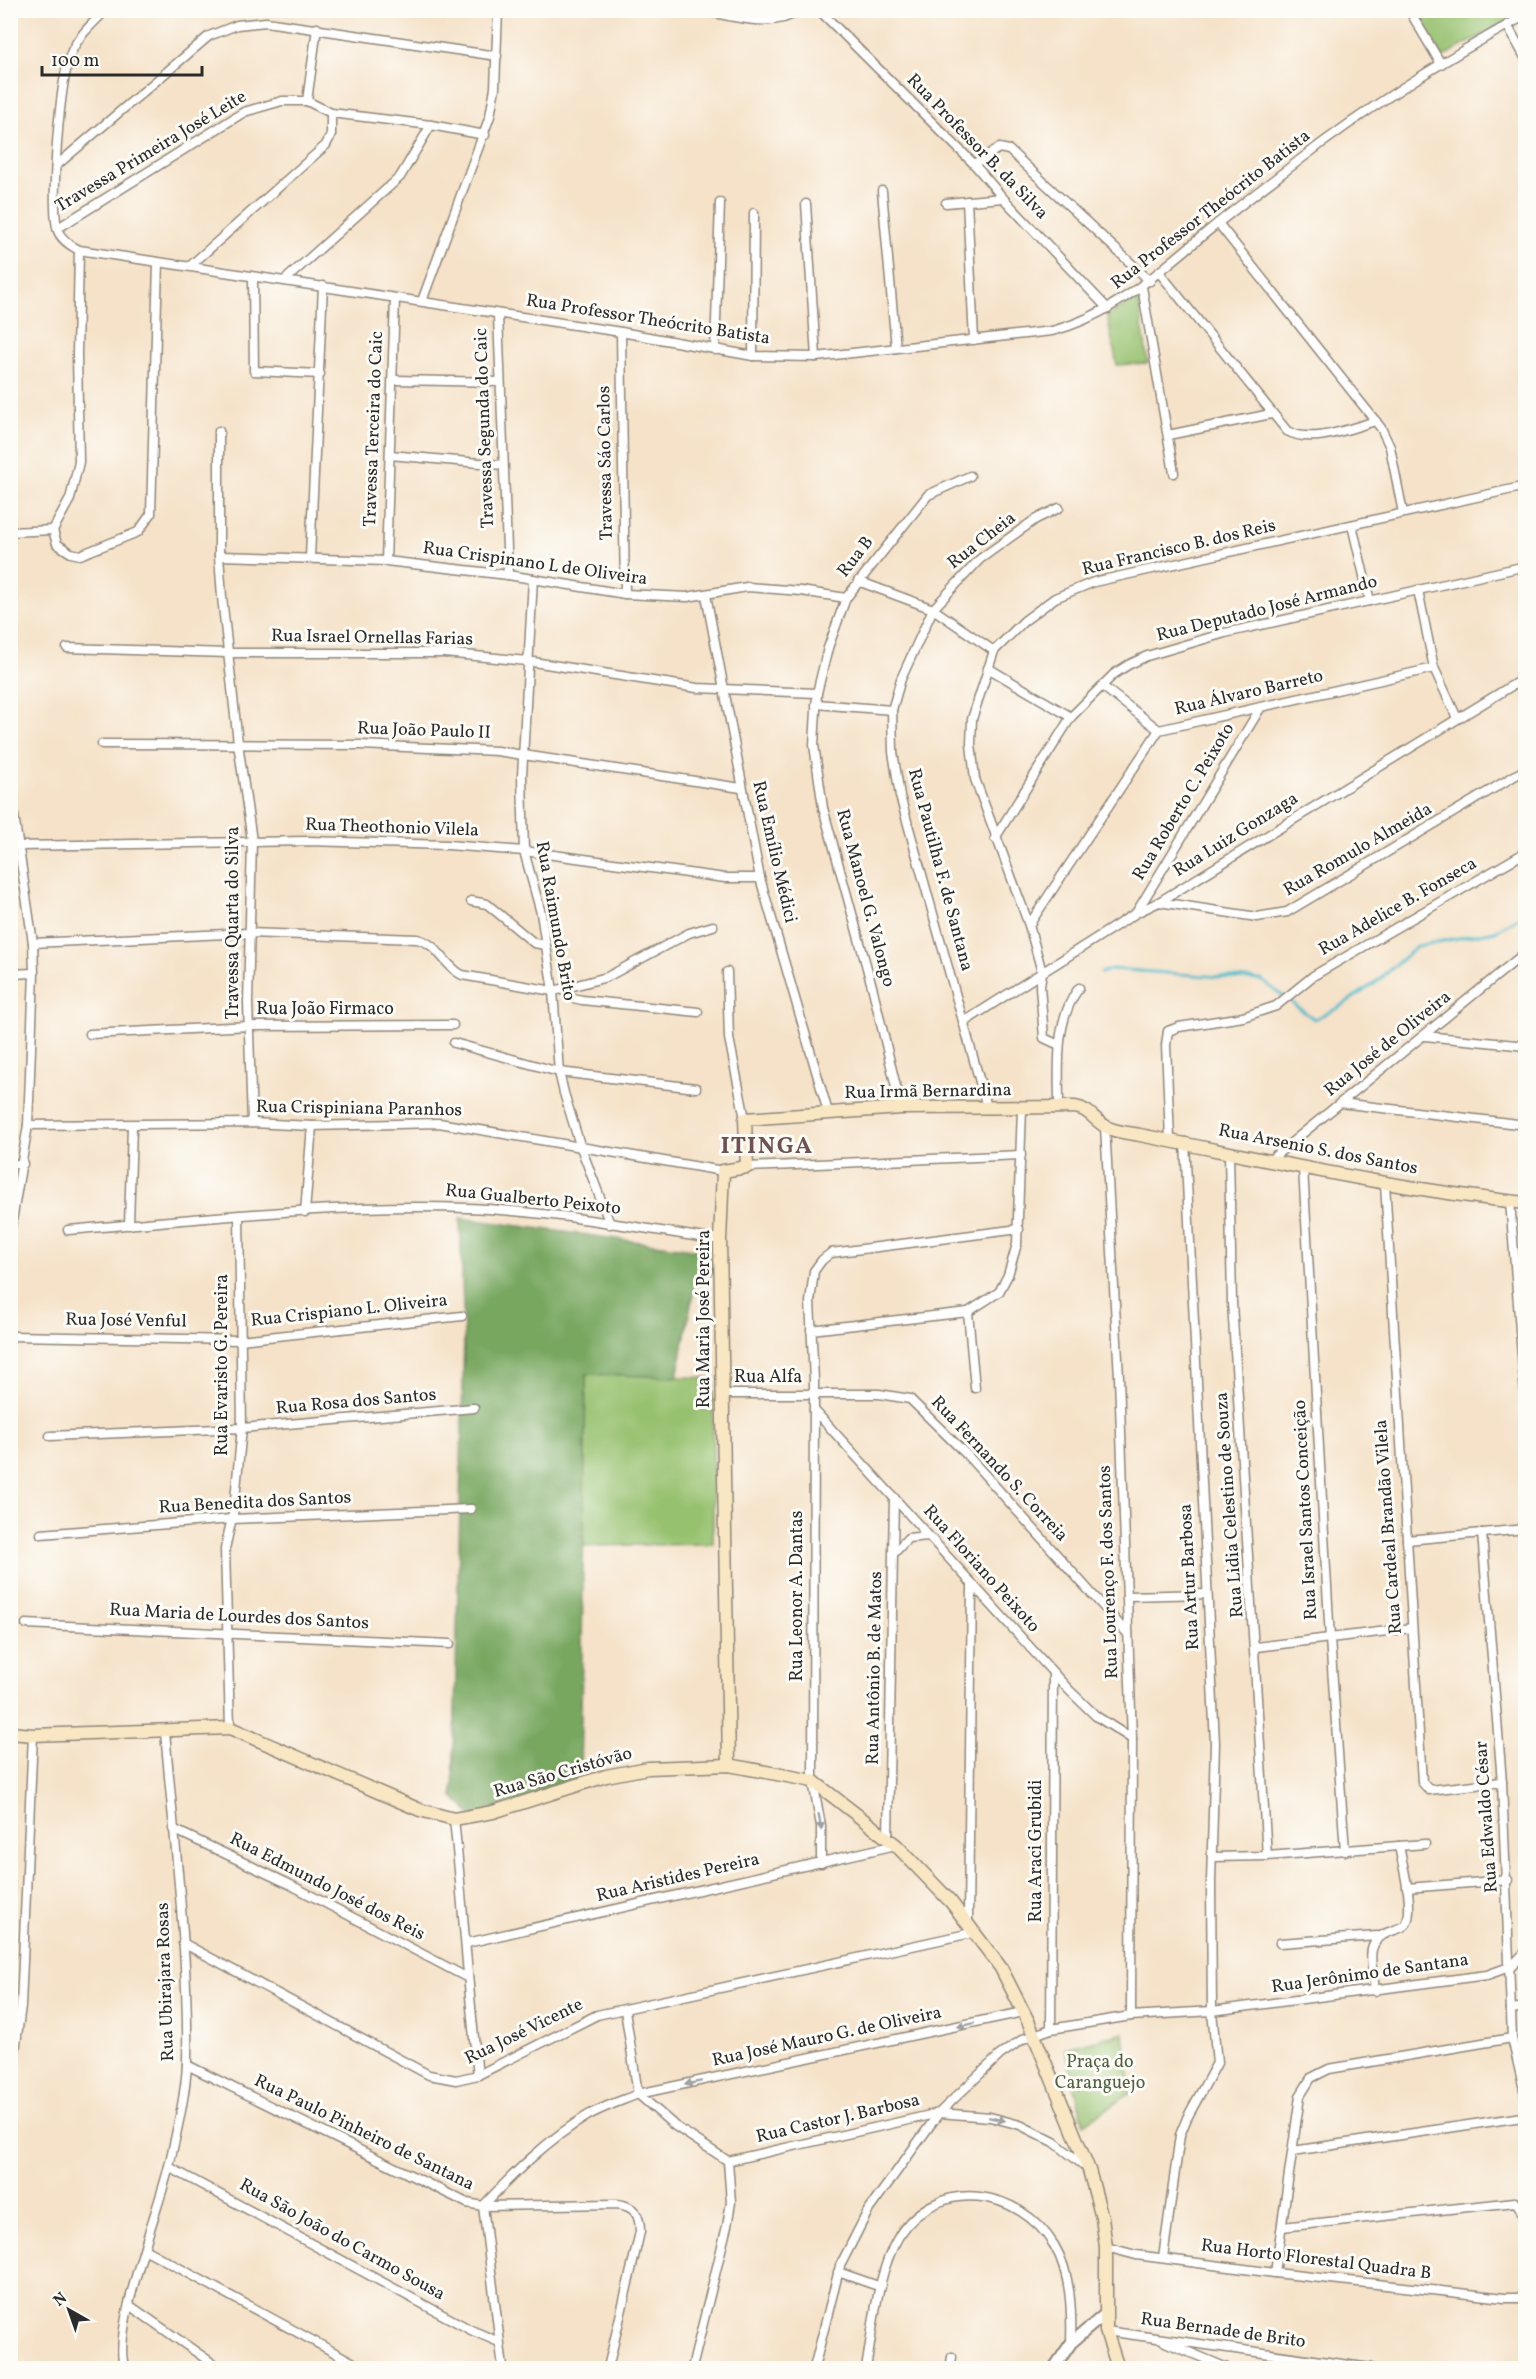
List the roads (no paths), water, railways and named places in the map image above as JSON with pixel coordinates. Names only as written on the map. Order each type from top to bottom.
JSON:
[{"type":"main road","name":"Rua Irmã Bernardina","points":[[745,1119],[901,1108],[1059,1107],[1082,1108],[1105,1126]]},
{"type":"main road","points":[[723,1171],[747,1167],[745,1119]]},
{"type":"main road","name":"Rua Arsenio S. dos Santos","points":[[1105,1126],[1385,1184],[1526,1203]]},
{"type":"main road","name":"Rua Maria José Pereira","points":[[723,1171],[720,1240],[729,1765]]},
{"type":"main road","name":"Rua São Cristóvão","points":[[10,1733],[33,1735],[230,1728],[420,1810],[454,1819],[494,1812],[628,1771],[729,1765],[813,1781],[892,1842],[968,1921],[1001,1968],[1034,2034],[1089,2170],[1102,2218],[1106,2247],[1104,2315],[1106,2331],[1118,2368]]},
{"type":"street","points":[[106,10],[90,26],[71,52],[63,83],[57,165],[57,228],[69,245],[79,250],[77,354],[79,462],[70,499],[52,530],[57,544],[71,553],[80,555],[138,532],[149,521],[152,504],[158,263]]},
{"type":"street","points":[[422,301],[485,135],[495,88],[498,10]]},
{"type":"street","points":[[700,10],[768,21],[789,16],[801,10]]},
{"type":"street","points":[[763,10],[768,21]]},
{"type":"street","name":"Rua Professor B. da Silva","points":[[819,10],[974,164],[1108,309]]},
{"type":"street","points":[[1408,10],[1441,64]]},
{"type":"street","name":"Rua Professor Theócrito Batista","points":[[79,250],[621,332],[753,356],[816,357],[1052,331],[1085,320],[1108,309],[1142,287],[1218,223],[1299,160],[1441,64],[1526,15]]},
{"type":"street","points":[[57,165],[216,32],[253,22],[317,28],[497,56]]},
{"type":"street","points":[[1507,25],[1526,59]]},
{"type":"street","points":[[307,101],[317,28]]},
{"type":"street","name":"Travessa Primeira José Leite","points":[[57,228],[244,112],[282,101],[307,101],[331,113],[431,125],[485,135]]},
{"type":"street","points":[[190,266],[326,145],[330,135],[331,113]]},
{"type":"street","points":[[285,280],[400,177],[431,125]]},
{"type":"street","points":[[974,164],[999,148],[1009,150],[1150,281]]},
{"type":"street","points":[[882,191],[896,348]]},
{"type":"street","points":[[946,203],[1003,198]]},
{"type":"street","points":[[967,201],[974,340]]},
{"type":"street","points":[[715,350],[720,203]]},
{"type":"street","points":[[806,204],[816,357]]},
{"type":"street","points":[[753,356],[754,213]]},
{"type":"street","points":[[1218,223],[1376,421],[1390,447],[1404,513]]},
{"type":"street","points":[[1159,272],[1271,414],[1287,431],[1302,437],[1314,436],[1376,421]]},
{"type":"street","points":[[254,276],[254,371],[320,374]]},
{"type":"street","points":[[310,558],[323,286]]},
{"type":"street","points":[[1142,287],[1174,473]]},
{"type":"street","name":"Travessa Terceira do Caic","points":[[386,561],[395,299]]},
{"type":"street","name":"Travessa Segunda do Caic","points":[[498,315],[508,575]]},
{"type":"street","name":"Travessa Sáo Carlos","points":[[621,332],[625,594]]},
{"type":"street","points":[[394,380],[500,382]]},
{"type":"street","points":[[1168,435],[1271,414]]},
{"type":"street","name":"Travessa Quarta do Silva","points":[[219,431],[219,556],[227,652],[252,842],[248,933],[252,1123]]},
{"type":"street","points":[[390,455],[502,465]]},
{"type":"street","name":"Rua B","points":[[817,693],[828,648],[846,598],[928,495],[970,476]]},
{"type":"street","name":"Rua Francisco B. dos Reis","points":[[1059,1045],[1044,1038],[1040,986],[1042,972],[1029,925],[975,779],[971,744],[974,710],[994,651],[1042,608],[1067,592],[1094,582],[1526,486]]},
{"type":"street","name":"Rua Cheia","points":[[933,609],[980,559],[1036,519],[1059,508]]},
{"type":"street","points":[[1352,525],[1370,601]]},
{"type":"street","points":[[10,532],[52,530]]},
{"type":"street","name":"Rua Crispinano L de Oliveira","points":[[219,556],[386,561],[508,575],[625,594],[675,597],[706,595],[747,587],[801,591],[846,598]]},
{"type":"street","name":"Rua Deputado José Armando","points":[[995,838],[1030,786],[1071,717],[1102,686],[1128,665],[1163,651],[1225,633],[1526,566]]},
{"type":"street","name":"Rua Raimundo Brito","points":[[533,579],[523,754],[524,851],[541,913],[557,990],[560,1072],[580,1145],[610,1224]]},
{"type":"street","points":[[858,581],[933,609],[994,651]]},
{"type":"street","points":[[1418,590],[1434,668],[1457,718]]},
{"type":"street","name":"Rua Emílio Médici","points":[[706,595],[726,690],[741,788],[760,878],[828,1112]]},
{"type":"street","name":"Rua Pautilha F. de Santana","points":[[933,609],[901,679],[892,710],[893,752],[900,796],[987,1107]]},
{"type":"street","name":"Rua Israel Ornellas Farias","points":[[67,648],[227,652],[444,653],[527,661],[629,679],[726,690],[783,690],[817,693]]},
{"type":"street","points":[[988,668],[1071,717]]},
{"type":"street","name":"Rua Álvaro Barreto","points":[[1029,925],[1159,730],[1434,668]]},
{"type":"street","name":"Rua Luiz Gonzaga","points":[[964,1022],[1136,913],[1160,902],[1526,677]]},
{"type":"street","points":[[1102,686],[1159,730]]},
{"type":"street","name":"Rua Manoel G. Valongo","points":[[817,693],[814,745],[823,808],[879,1013],[901,1108]]},
{"type":"street","points":[[816,704],[892,710]]},
{"type":"street","name":"Rua Roberto C. Peixoto","points":[[1136,913],[1261,707]]},
{"type":"street","name":"Rua João Paulo II","points":[[102,744],[238,743],[384,746],[523,754],[741,788]]},
{"type":"street","name":"Rua Romulo Almeida","points":[[1160,902],[1257,917],[1287,912],[1526,769]]},
{"type":"street","points":[[10,789],[33,943],[34,974],[28,1125],[10,1233]]},
{"type":"street","name":"Rua Theothonio Vilela","points":[[20,846],[252,842],[436,845],[524,851],[725,878],[760,878]]},
{"type":"street","name":"Rua Adelice B. Fonseca","points":[[1170,1139],[1166,1045],[1168,1031],[1179,1027],[1243,1017],[1270,1009],[1313,976],[1526,852]]},
{"type":"street","points":[[471,901],[487,904],[534,943],[546,945]]},
{"type":"street","points":[[557,990],[607,977],[680,937],[713,926]]},
{"type":"street","points":[[33,943],[248,933],[417,939],[436,947],[451,968],[462,975],[557,990],[582,1000],[698,1012]]},
{"type":"street","name":"Rua José de Oliveira","points":[[1270,1160],[1526,952]]},
{"type":"street","points":[[727,972],[729,1038],[745,1119]]},
{"type":"street","points":[[10,974],[34,974]]},
{"type":"street","points":[[1059,1107],[1059,1045],[1069,1004],[1079,988]]},
{"type":"street","name":"Rua João Firmaco","points":[[90,1034],[249,1026],[453,1025]]},
{"type":"street","points":[[1425,1036],[1526,1046]]},
{"type":"street","points":[[454,1043],[560,1072],[696,1088]]},
{"type":"street","points":[[1340,1103],[1526,1125]]},
{"type":"street","points":[[812,1330],[968,1312],[990,1301],[999,1292],[1014,1257],[1019,1229],[1022,1109]]},
{"type":"street","name":"Rua Crispiniana Paranhos","points":[[28,1125],[132,1126],[252,1123],[312,1126],[439,1123],[580,1145],[723,1171]]},
{"type":"street","points":[[129,1225],[132,1126]]},
{"type":"street","points":[[68,1230],[305,1212],[312,1126]]},
{"type":"street","name":"Rua Lourenço F. dos Santos","points":[[1105,1126],[1132,1739],[1131,2016]]},
{"type":"street","name":"Rua Artur Barbosa","points":[[1163,2258],[1180,2135],[1217,2063],[1212,2011],[1215,1743],[1185,1142]]},
{"type":"street","name":"Rua Lidia Celestino de Souza","points":[[1229,1152],[1232,1303],[1256,1647],[1267,1856]]},
{"type":"street","points":[[747,1167],[1021,1155]]},
{"type":"street","points":[[10,1164],[23,1164]]},
{"type":"street","name":"Rua Israel Santos Conceição","points":[[1303,1168],[1330,1639],[1346,1851]]},
{"type":"street","name":"Rua Cardeal Brandão Vilela","points":[[1385,1184],[1423,1786],[1429,1790],[1502,1782]]},
{"type":"street","points":[[1510,1201],[1526,1407]]},
{"type":"street","name":"Rua Gualberto Peixoto","points":[[305,1212],[470,1208],[610,1224],[720,1240]]},
{"type":"street","name":"Rua Evaristo G. Pereira","points":[[230,1728],[225,1549],[232,1519],[242,1428],[239,1216]]},
{"type":"street","name":"Rua Leonor A. Dantas","points":[[821,1863],[821,1826],[813,1781],[814,1394],[810,1302],[814,1271],[831,1253],[1019,1229]]},
{"type":"street","points":[[968,1312],[975,1388]]},
{"type":"street","name":"Rua Crispiano L. Oliveira","points":[[240,1340],[462,1316]]},
{"type":"street","name":"Rua José Venful","points":[[10,1336],[240,1340]]},
{"type":"street","name":"Rua Alfa","points":[[722,1394],[814,1394]]},
{"type":"street","name":"Rua Fernando S. Correia","points":[[814,1394],[901,1396],[918,1405],[1128,1634]]},
{"type":"street","name":"Rua Rosa dos Santos","points":[[50,1436],[242,1428],[474,1408]]},
{"type":"street","name":"Rua Floriano Peixoto","points":[[814,1410],[1053,1674],[1096,1716],[1132,1739]]},
{"type":"street","name":"Rua Antônio B. de Matos","points":[[892,1842],[894,1497]]},
{"type":"street","name":"Rua Benedita dos Santos","points":[[41,1534],[232,1519],[471,1509]]},
{"type":"street","points":[[1407,1540],[1526,1529]]},
{"type":"street","name":"Rua Edwaldo César","points":[[1482,1533],[1508,1880],[1512,1966],[1512,2038],[1526,2098]]},
{"type":"street","points":[[894,1552],[908,1539],[928,1536]]},
{"type":"street","points":[[968,1921],[972,1585]]},
{"type":"street","points":[[1127,1596],[1207,1594]]},
{"type":"street","name":"Rua Maria de Lourdes dos Santos","points":[[26,1624],[450,1644]]},
{"type":"street","points":[[1256,1647],[1412,1628]]},
{"type":"street","name":"Rua Araci Grubidi","points":[[1051,2029],[1053,1674]]},
{"type":"street","name":"Rua Ubirajara Rosas","points":[[125,2368],[121,2345],[129,2305],[169,2167],[187,2065],[183,1943],[165,1731]]},
{"type":"street","points":[[10,2089],[21,2006],[33,1735]]},
{"type":"street","points":[[454,1819],[467,1943],[466,1977],[478,2075]]},
{"type":"street","name":"Rua Edmundo José dos Reis","points":[[173,1829],[289,1884],[466,1977]]},
{"type":"street","name":"Rua Aristides Pereira","points":[[467,1943],[821,1863],[892,1842]]},
{"type":"street","points":[[1212,1857],[1267,1856],[1425,1844]]},
{"type":"street","points":[[1280,1943],[1377,1936],[1406,1924],[1407,1888],[1399,1846]]},
{"type":"street","points":[[1407,1888],[1508,1880]]},
{"type":"street","name":"Rua José Vicente","points":[[183,1943],[429,2075],[456,2080],[478,2075],[584,2020],[976,1932]]},
{"type":"street","points":[[1375,1991],[1371,1952],[1377,1936]]},
{"type":"street","name":"Rua Jerônimo de Santana","points":[[1131,2016],[1212,2011],[1487,1975],[1512,1966],[1526,1951]]},
{"type":"street","points":[[1511,2009],[1526,2007]]},
{"type":"street","points":[[625,2010],[638,2094],[675,2126],[728,2161],[731,2202],[728,2226],[692,2368]]},
{"type":"street","name":"Rua José Mauro G. de Oliveira","points":[[638,2094],[1023,2012]]},
{"type":"street","name":"Rua Castor J. Barbosa","points":[[728,2161],[939,2113],[1000,2055],[1034,2034],[1051,2029],[1131,2016]]},
{"type":"street","points":[[1275,2273],[1300,2096],[1311,2078],[1320,2072],[1512,2038]]},
{"type":"street","name":"Rua Paulo Pinheiro de Santana","points":[[187,2065],[455,2199],[483,2206],[510,2177],[562,2132],[589,2115],[638,2094]]},
{"type":"street","points":[[814,2368],[838,2272],[868,2211],[939,2113],[990,2117],[1020,2125],[1054,2142],[1089,2170]]},
{"type":"street","points":[[1293,2151],[1526,2114]]},
{"type":"street","name":"Rua São João do Carmo Sousa","points":[[169,2167],[471,2330],[499,2342]]},
{"type":"street","points":[[866,2368],[881,2287],[891,2251],[917,2214],[945,2198],[964,2196],[997,2201],[1026,2214],[1047,2236],[1061,2259],[1070,2296],[1071,2343]]},
{"type":"street","name":"Rua Horto Florestal Quadra B","points":[[1282,2227],[1508,2202],[1518,2205],[1523,2221],[1526,2268]]},
{"type":"street","points":[[503,2368],[483,2206],[617,2204],[632,2208],[638,2215],[640,2232],[608,2368]]},
{"type":"street","name":"Rua Horto Florestal Quadra B","points":[[1106,2247],[1163,2258],[1275,2273],[1505,2298],[1524,2298]]},
{"type":"street","points":[[146,2250],[363,2368]]},
{"type":"street","points":[[838,2272],[881,2287]]},
{"type":"street","points":[[1524,2298],[1526,2286]]},
{"type":"street","points":[[129,2305],[219,2368]]},
{"type":"street","points":[[1054,2368],[1071,2343],[1104,2315]]},
{"type":"street","name":"Rua Bernade de Brito","points":[[1106,2331],[1371,2368]]},
{"type":"street","points":[[1153,2338],[1227,2368]]},
{"type":"street","points":[[950,2368],[952,2356]]},
{"type":"waterway","points":[[1101,973],[1112,969],[1261,980],[1314,1019],[1338,1008],[1375,983],[1417,946],[1495,931],[1526,913]]},
{"type":"district","name":"ITINGA","points":[[767,1147]]},
{"type":"park label","name":"Praça do Caranguejo","points":[[1100,2072]]}]
